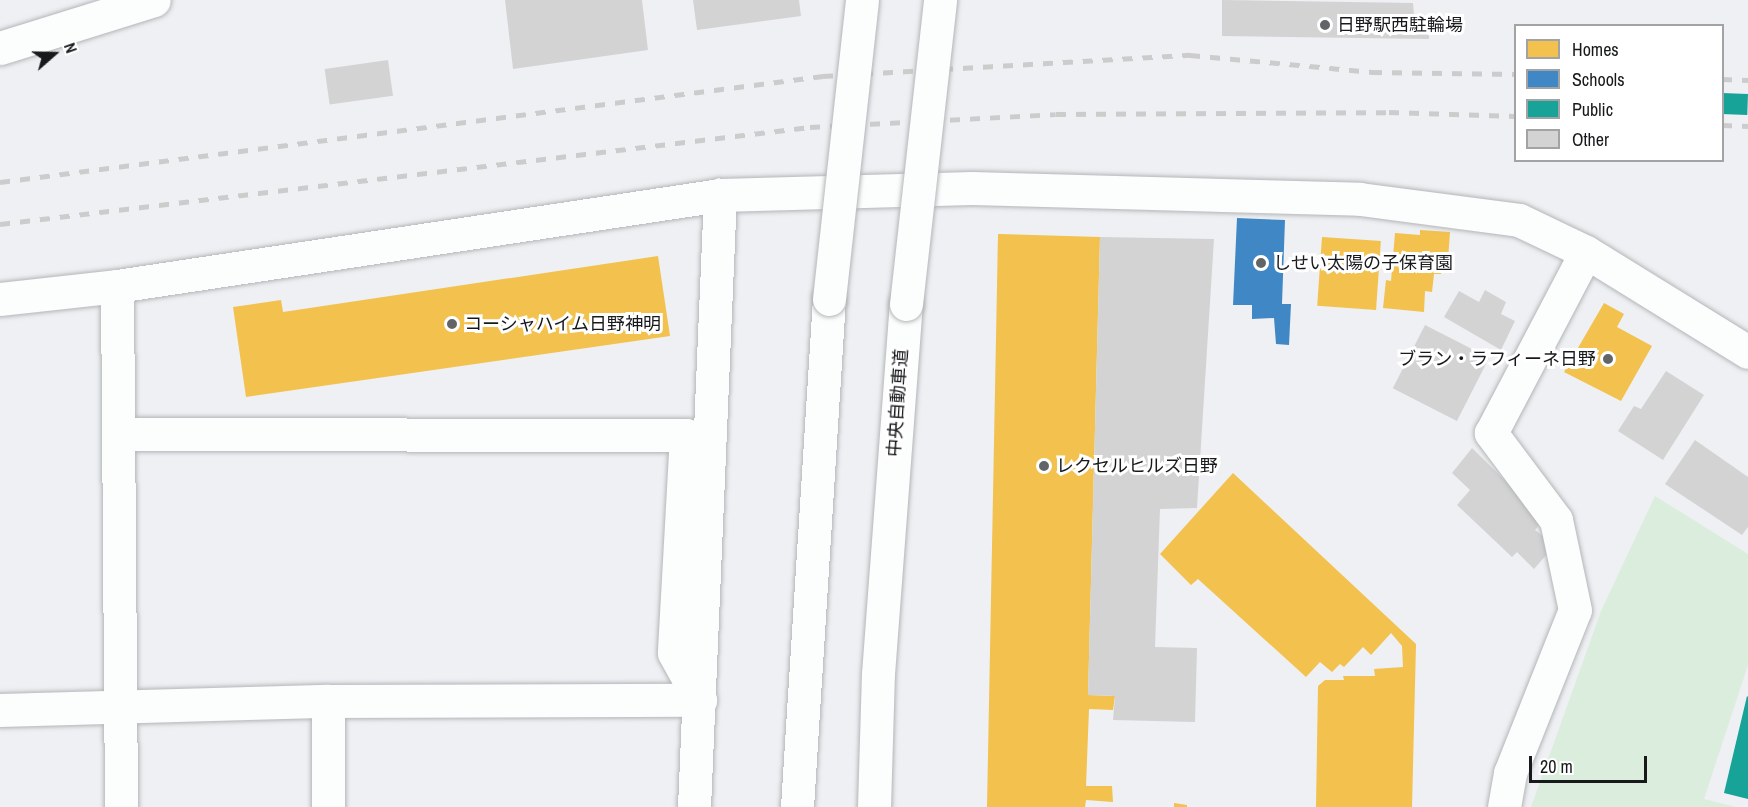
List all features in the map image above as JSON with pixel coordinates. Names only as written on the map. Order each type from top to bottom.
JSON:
[{"type":"main road","points":[[0,48],[153,0]]},
{"type":"main road","points":[[797,807],[829,299],[862,0]]},
{"type":"main road","name":"中央自動車道","points":[[874,807],[878,674],[906,304],[940,0]]},
{"type":"main road","points":[[0,299],[117,286],[720,195],[972,188],[1360,199],[1519,220],[1586,252],[1748,352]]},
{"type":"main road","points":[[694,807],[720,195]]},
{"type":"main road","points":[[1504,807],[1510,773],[1575,610],[1556,520],[1491,433],[1586,252]]},
{"type":"main road","points":[[117,286],[121,807]]},
{"type":"main road","points":[[118,434],[686,435],[674,653],[700,700]]},
{"type":"main road","points":[[0,710],[328,701],[700,700]]},
{"type":"main road","points":[[328,701],[328,807]]},
{"type":"green space","points":[[1655,496],[1748,554],[1748,665],[1704,799],[1736,807],[1531,807],[1601,611]]},
{"type":"building: Homes","points":[[1420,230],[1450,232],[1448,259],[1442,258],[1441,274],[1434,274],[1432,292],[1425,291],[1424,312],[1383,308],[1386,280],[1391,281],[1395,233],[1420,235]]},
{"type":"building: Homes","name":"レクセルヒルズ日野","points":[[998,234],[1100,237],[1088,695],[1115,696],[1113,710],[1089,709],[1086,786],[1112,786],[1113,802],[1086,800],[1085,807],[987,807]]},
{"type":"building: Homes","points":[[1322,237],[1381,241],[1376,310],[1317,306]]},
{"type":"building: Homes","name":"コーシャハイム日野神明","points":[[658,256],[670,336],[246,397],[233,307],[281,300],[283,312]]},
{"type":"building: Homes","name":"ブラン・ラフィーネ日野","points":[[1604,303],[1624,314],[1617,327],[1652,346],[1621,401],[1564,372]]},
{"type":"building: Homes","name":"レクセルヒルズ日野","points":[[1233,473],[1416,644],[1412,807],[1316,807],[1318,686],[1325,680],[1344,680],[1343,676],[1375,676],[1374,669],[1403,667],[1402,646],[1391,633],[1371,655],[1363,647],[1344,667],[1340,664],[1332,672],[1320,662],[1306,677],[1198,579],[1191,585],[1160,554]]},
{"type":"building: Homes","points":[[1174,803],[1187,805],[1187,807],[1174,807]]},
{"type":"building: Schools","points":[[1237,218],[1285,220],[1282,304],[1291,304],[1289,345],[1276,344],[1274,318],[1252,319],[1252,305],[1233,305]]},
{"type":"building: Public","points":[[1724,93],[1748,94],[1747,115],[1724,114]]},
{"type":"building: Public","points":[[1748,697],[1748,799],[1724,793]]},
{"type":"building: Other","points":[[505,0],[642,0],[648,50],[513,69]]},
{"type":"building: Other","points":[[693,0],[799,0],[801,16],[697,30]]},
{"type":"building: Other","name":"日野駅西駐輪場","points":[[1222,0],[1413,3],[1414,15],[1428,15],[1429,39],[1222,36]]},
{"type":"building: Other","points":[[388,60],[393,96],[330,105],[325,69]]},
{"type":"building: Other","points":[[1100,237],[1214,239],[1197,508],[1160,509],[1155,647],[1197,648],[1195,722],[1113,720],[1115,696],[1088,695]]},
{"type":"building: Other","points":[[1485,290],[1506,302],[1501,314],[1515,321],[1501,350],[1444,317],[1459,291],[1479,302]]},
{"type":"building: Other","points":[[1425,325],[1489,358],[1457,421],[1393,388]]},
{"type":"building: Other","points":[[1666,371],[1704,395],[1663,460],[1618,431],[1634,406],[1641,409]]},
{"type":"building: Other","points":[[1695,440],[1748,477],[1748,527],[1742,535],[1665,484]]},
{"type":"building: Other","points":[[1472,448],[1544,519],[1535,530],[1555,545],[1534,569],[1517,552],[1512,557],[1457,505],[1470,490],[1452,473]]},
{"type":"railway","points":[[0,182],[823,76],[1190,55],[1372,72],[1514,74]]},
{"type":"railway","points":[[1724,79],[1748,80]]},
{"type":"railway","points":[[0,224],[810,127],[1056,114],[1389,112],[1514,116]]},
{"type":"railway","points":[[1724,125],[1748,126]]},
{"type":"place","name":"日野駅西駐輪場","points":[[1325,25]]},
{"type":"place","name":"しせい太陽の子保育園","points":[[1261,263]]},
{"type":"place","name":"コーシャハイム日野神明","points":[[452,324]]},
{"type":"place","name":"ブラン・ラフィーネ日野","points":[[1608,359]]},
{"type":"place","name":"レクセルヒルズ日野","points":[[1044,466]]}]
